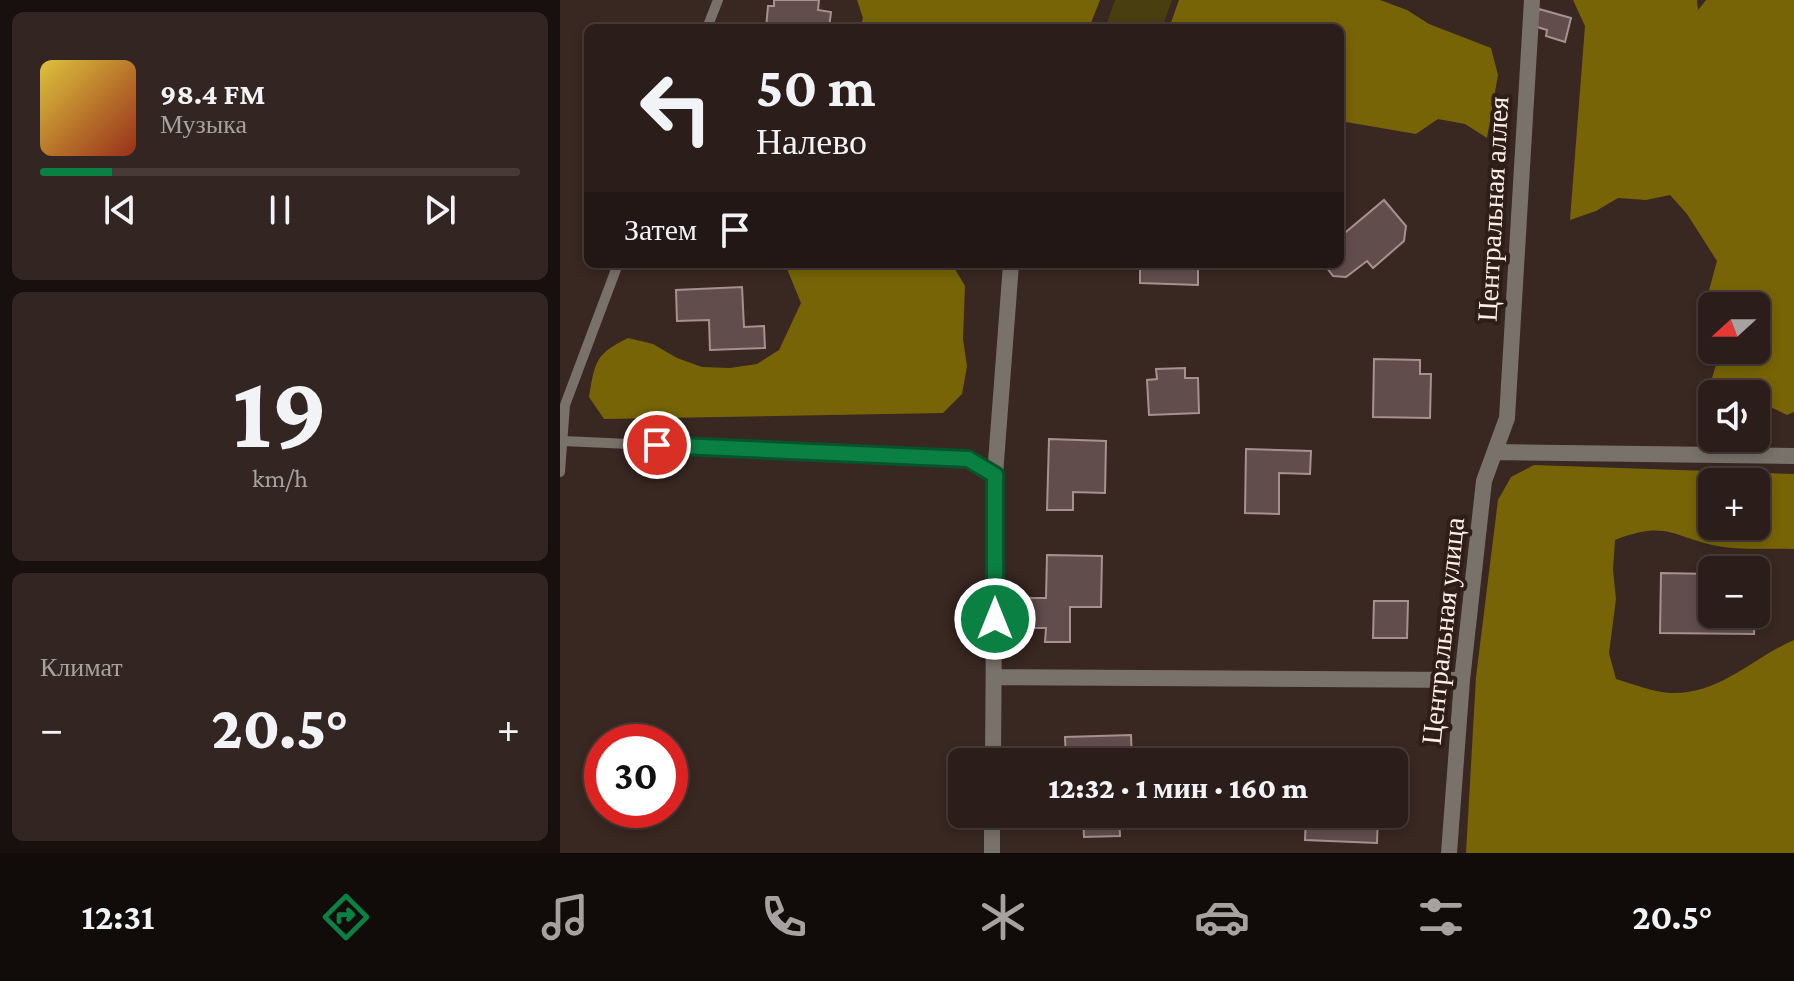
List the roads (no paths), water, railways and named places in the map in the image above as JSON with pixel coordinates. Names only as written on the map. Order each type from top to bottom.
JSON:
[{"type":"street","name":"Центральная аллея","points":[[1507,418],[1532,2]]},
{"type":"street","points":[[993,748],[995,475],[1011,268]]},
{"type":"street","name":"Центральная улица","points":[[1449,853],[1462,680],[1484,481],[1507,418]]},
{"type":"street","points":[[1495,452],[1794,456]]},
{"type":"street","points":[[994,677],[1462,680]]},
{"type":"street","points":[[992,828],[992,853]]},
{"type":"lane","points":[[709,24],[718,0]]},
{"type":"lane","points":[[560,472],[565,405],[616,268]]},
{"type":"lane","points":[[563,441],[968,459],[995,475]]}]
